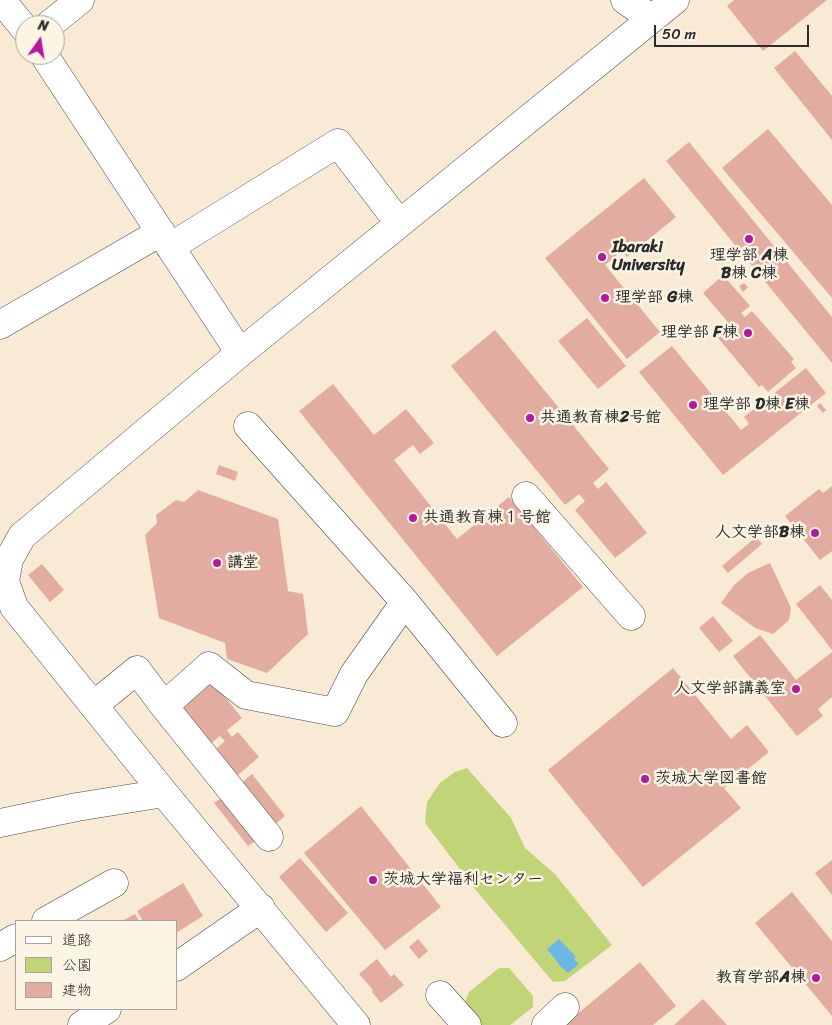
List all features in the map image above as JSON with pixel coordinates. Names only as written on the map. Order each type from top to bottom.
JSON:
[{"type":"street","points":[[1,0],[15,17]]},
{"type":"street","points":[[61,15],[80,0]]},
{"type":"street","points":[[625,0],[651,18]]},
{"type":"street","points":[[356,1025],[164,793],[14,607],[3,572],[14,547],[22,536],[240,353],[675,0]]},
{"type":"street","points":[[51,65],[240,353]]},
{"type":"street","points":[[0,325],[166,239],[338,143],[400,224]]},
{"type":"street","points":[[248,426],[405,602],[503,723]]},
{"type":"street","points":[[526,496],[631,616]]},
{"type":"street","points":[[164,706],[209,666],[246,695],[335,712],[354,674],[405,602]]},
{"type":"street","points":[[94,705],[137,670],[269,837]]},
{"type":"street","points":[[0,823],[77,807],[164,793]]},
{"type":"street","points":[[48,920],[114,883]]},
{"type":"street","points":[[178,966],[261,908]]},
{"type":"street","points":[[0,947],[15,939]]},
{"type":"street","points":[[440,995],[466,1025]]},
{"type":"street","points":[[82,1025],[105,1010]]},
{"type":"green space","points":[[467,768],[511,818],[525,848],[555,874],[612,945],[565,981],[553,982],[475,889],[425,823],[427,802],[440,783],[455,772]]},
{"type":"green space","points":[[499,968],[509,968],[533,996],[533,1007],[510,1025],[479,1025],[464,1005],[469,992]]},
{"type":"water","points":[[559,939],[576,957],[574,959],[579,964],[568,973],[547,949]]},
{"type":"building","points":[[734,0],[827,0],[763,51],[727,6]]},
{"type":"building","points":[[795,51],[832,96],[832,140],[774,68]]},
{"type":"building","points":[[768,129],[832,205],[832,298],[722,168]]},
{"type":"building","name":"理学部 A棟 B棟 C棟","points":[[689,142],[832,317],[832,363],[666,161]]},
{"type":"building","name":"理学部 G棟","points":[[644,178],[676,217],[627,257],[622,251],[605,265],[660,332],[627,359],[545,258]]},
{"type":"building","name":"理学部 F棟","points":[[723,275],[750,306],[741,313],[745,317],[752,311],[794,359],[791,362],[796,368],[768,392],[762,385],[759,387],[718,338],[732,327],[703,293]]},
{"type":"building","points":[[744,283],[748,287],[743,292],[739,286]]},
{"type":"building","points":[[587,318],[626,366],[598,389],[558,341]]},
{"type":"building","name":"共通教育棟2号館","points":[[495,330],[609,469],[593,483],[598,489],[606,482],[647,533],[615,558],[575,510],[585,501],[579,494],[565,505],[451,366]]},
{"type":"building","name":"理学部 D棟 E棟","points":[[672,346],[741,430],[749,424],[744,417],[806,368],[826,393],[723,475],[639,372]]},
{"type":"building","name":"共通教育棟１号館","points":[[333,384],[374,435],[406,409],[434,443],[420,454],[413,445],[394,460],[457,539],[509,497],[583,587],[497,656],[299,411]]},
{"type":"building","points":[[820,403],[826,410],[823,413],[817,406]]},
{"type":"building","points":[[219,465],[238,472],[235,481],[216,474]]},
{"type":"building","name":"人文学部B棟","points":[[832,486],[832,551],[820,560],[785,516],[819,489],[823,493]]},
{"type":"building","name":"講堂","points":[[198,490],[278,519],[288,591],[303,594],[308,634],[267,673],[227,659],[225,643],[159,618],[145,535],[157,523],[156,515],[176,500],[184,502]]},
{"type":"building","points":[[756,537],[762,544],[728,573],[722,566]]},
{"type":"building","points":[[770,563],[791,608],[789,620],[773,634],[755,628],[721,603],[734,585],[748,573]]},
{"type":"building","points":[[42,564],[64,590],[50,602],[28,575]]},
{"type":"building","points":[[820,585],[832,600],[832,650],[796,604]]},
{"type":"building","points":[[713,616],[733,641],[719,652],[699,628]]},
{"type":"building","name":"人文学部講義室","points":[[760,635],[796,680],[832,652],[832,697],[818,709],[823,716],[797,736],[733,656]]},
{"type":"building","name":"茨城大学図書館","points":[[673,668],[731,739],[747,725],[769,752],[724,788],[741,808],[643,887],[548,770]]},
{"type":"building","points":[[212,681],[242,718],[227,730],[232,737],[238,732],[259,757],[237,776],[216,749],[225,741],[220,736],[210,744],[180,708]]},
{"type":"building","points":[[252,774],[285,816],[273,826],[240,784]]},
{"type":"building","points":[[223,797],[257,840],[248,846],[214,803]]},
{"type":"building","name":"茨城大学福利センター","points":[[361,806],[441,907],[385,950],[304,853]]},
{"type":"building","points":[[300,858],[348,913],[326,932],[279,877]]},
{"type":"building","points":[[832,860],[832,895],[815,873]]},
{"type":"building","points":[[183,883],[203,916],[178,932],[178,920],[142,920],[137,911]]},
{"type":"building","name":"教育学部A棟","points":[[792,892],[832,941],[832,1016],[755,923]]},
{"type":"building","points":[[135,914],[138,920],[124,920]]},
{"type":"building","points":[[418,939],[428,951],[419,959],[409,947]]},
{"type":"building","points":[[377,959],[391,977],[394,974],[404,985],[381,1003],[359,974]]},
{"type":"building","points":[[640,962],[676,1006],[653,1025],[564,1025]]},
{"type":"building","points":[[703,999],[727,1025],[674,1025]]},
{"type":"place","name":"理学部 A棟 B棟 C棟","points":[[749,239]]},
{"type":"place","name":"Ibaraki University","points":[[602,257]]},
{"type":"place","name":"理学部 G棟","points":[[605,298]]},
{"type":"place","name":"理学部 F棟","points":[[748,333]]},
{"type":"place","name":"理学部 D棟 E棟","points":[[693,405]]},
{"type":"place","name":"共通教育棟2号館","points":[[530,418]]},
{"type":"place","name":"共通教育棟１号館","points":[[413,518]]},
{"type":"place","name":"人文学部B棟","points":[[815,533]]},
{"type":"place","name":"講堂","points":[[217,563]]},
{"type":"place","name":"人文学部講義室","points":[[796,689]]},
{"type":"place","name":"茨城大学図書館","points":[[645,779]]},
{"type":"place","name":"茨城大学福利センター","points":[[373,880]]},
{"type":"place","name":"教育学部A棟","points":[[816,978]]}]
